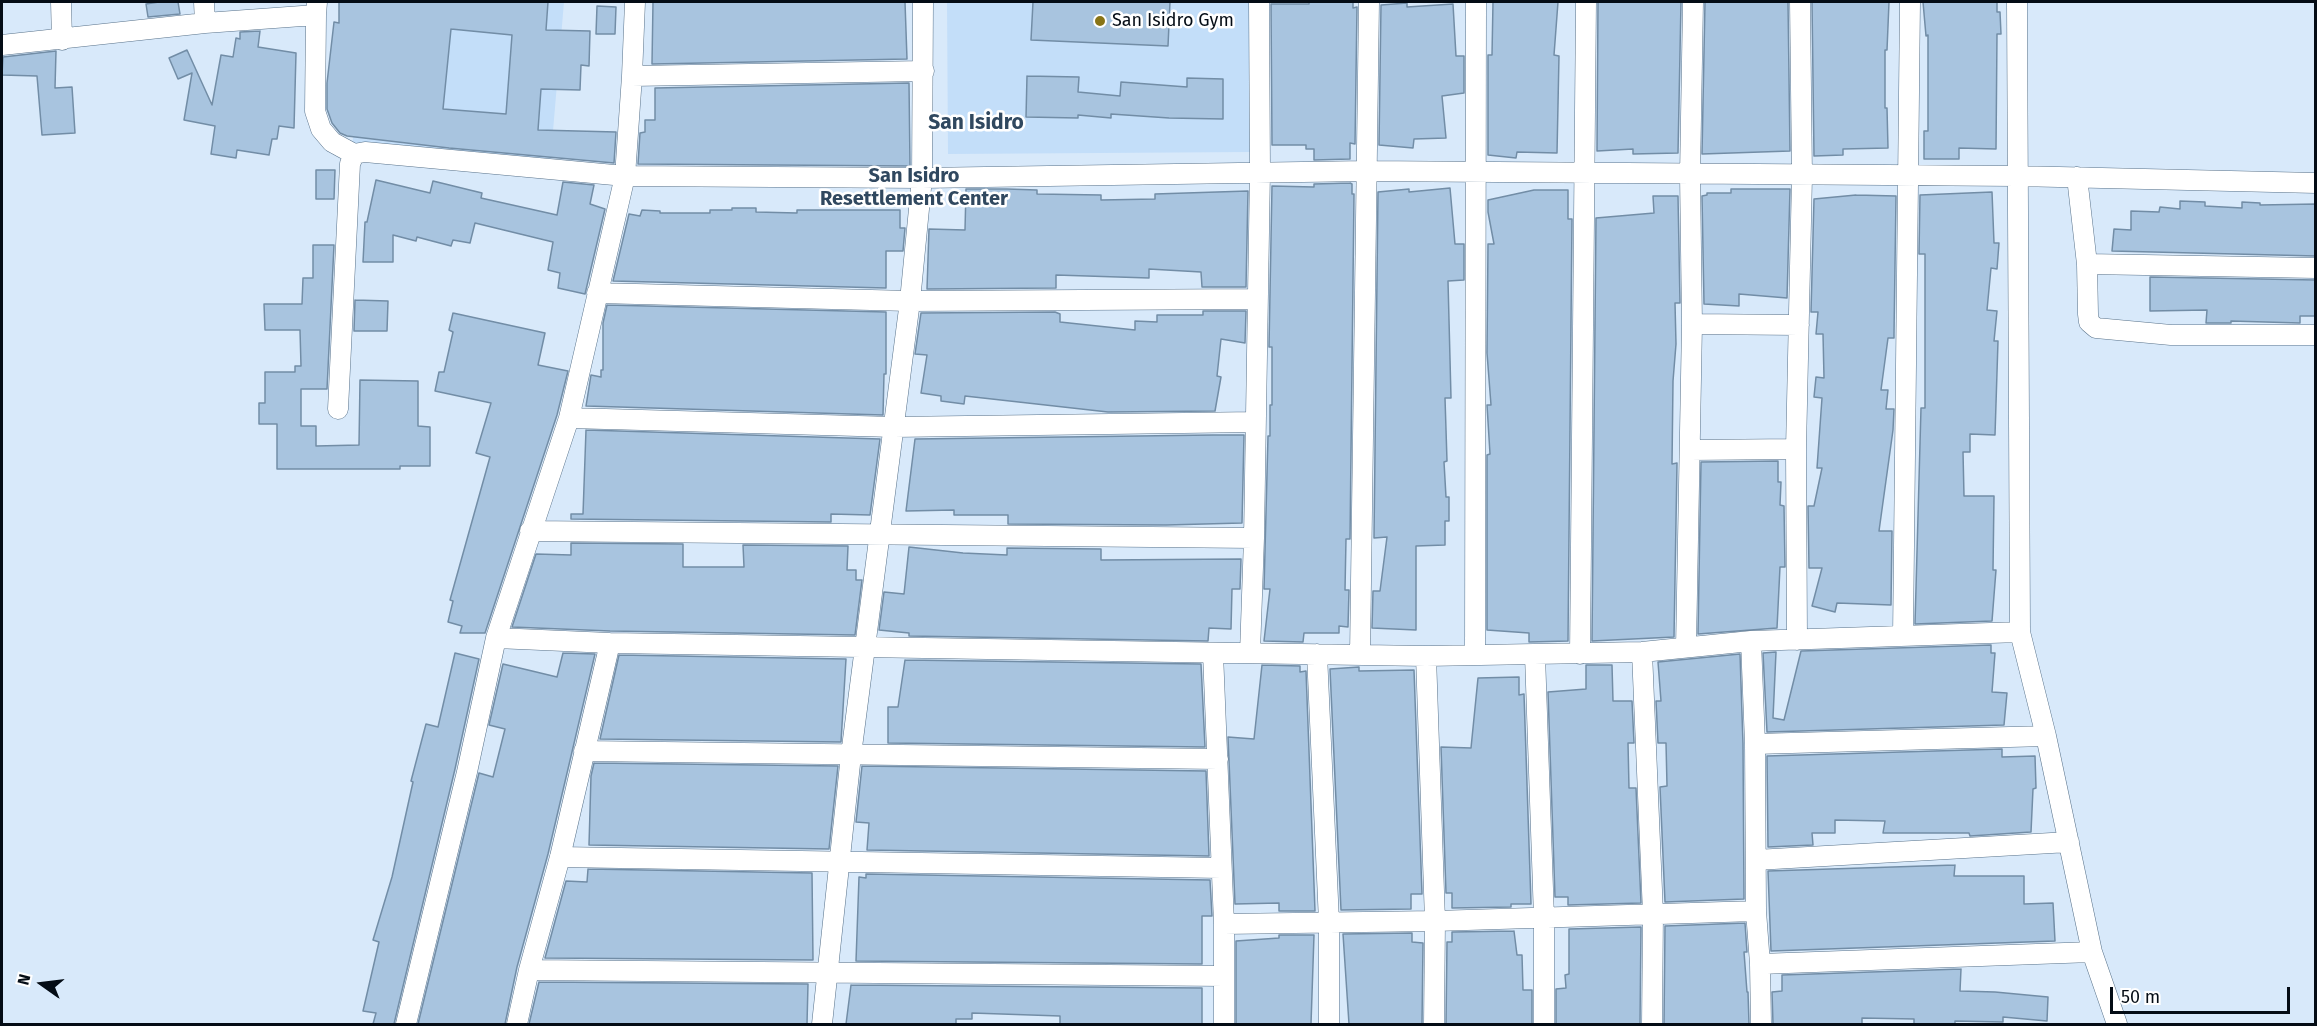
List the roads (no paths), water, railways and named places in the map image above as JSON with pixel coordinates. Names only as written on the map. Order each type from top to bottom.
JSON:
[{"type":"street","points":[[61,2],[62,40]]},
{"type":"street","points":[[204,2],[205,23]]},
{"type":"street","points":[[406,1024],[467,772],[496,638],[569,418],[625,176],[635,2]]},
{"type":"street","points":[[822,1024],[851,755],[910,301],[922,178],[923,2]]},
{"type":"street","points":[[1250,653],[1260,171],[1258,2]]},
{"type":"street","points":[[1360,654],[1369,2]]},
{"type":"street","points":[[1475,655],[1476,2]]},
{"type":"street","points":[[1580,654],[1586,2]]},
{"type":"street","points":[[1686,647],[1692,324],[1690,175],[1693,2]]},
{"type":"street","points":[[1797,640],[1796,449],[1802,176],[1800,2]]},
{"type":"street","points":[[1904,636],[1910,2]]},
{"type":"street","points":[[2017,2],[2016,176],[2020,632],[2046,736],[2092,952],[2117,1024]]},
{"type":"street","points":[[2,45],[62,40],[316,8],[315,111],[321,129],[332,142],[354,154],[365,152],[625,176],[922,178],[1366,171],[2016,176],[2316,183]]},
{"type":"street","points":[[632,76],[924,71]]},
{"type":"street","points":[[338,409],[350,164],[354,154]]},
{"type":"street","points":[[2076,177],[2086,264],[2089,322],[2096,328],[2171,335],[2316,335]]},
{"type":"street","points":[[2086,264],[2316,268]]},
{"type":"street","points":[[597,293],[910,301],[1257,299]]},
{"type":"street","points":[[1692,324],[1798,324]]},
{"type":"street","points":[[569,418],[894,427],[1255,422]]},
{"type":"street","points":[[1690,450],[1796,449]]},
{"type":"street","points":[[530,531],[1254,538]]},
{"type":"street","points":[[496,638],[610,644],[1426,656],[1642,652],[1751,640],[2020,632]]},
{"type":"street","points":[[1751,640],[1755,744],[1756,911],[1761,1024]]},
{"type":"street","points":[[517,1024],[529,970],[560,857],[610,644]]},
{"type":"street","points":[[1642,652],[1653,914],[1652,1024]]},
{"type":"street","points":[[1213,653],[1224,924],[1224,1024]]},
{"type":"street","points":[[1317,654],[1329,922],[1329,1024]]},
{"type":"street","points":[[1535,655],[1544,918],[1544,1024]]},
{"type":"street","points":[[1426,656],[1435,921],[1434,1024]]},
{"type":"street","points":[[1755,744],[2046,736]]},
{"type":"street","points":[[584,751],[1218,759]]},
{"type":"street","points":[[1756,860],[2069,842]]},
{"type":"street","points":[[560,857],[1221,868]]},
{"type":"street","points":[[1224,924],[1435,921],[1756,911]]},
{"type":"street","points":[[1760,964],[2092,952]]},
{"type":"street","points":[[529,970],[1224,976]]},
{"type":"place","name":"San Isidro Gym","points":[[1100,21]]},
{"type":"district","name":"San Isidro","points":[[976,123]]},
{"type":"district","name":"San Isidro Resettlement Center","points":[[914,188]]}]
